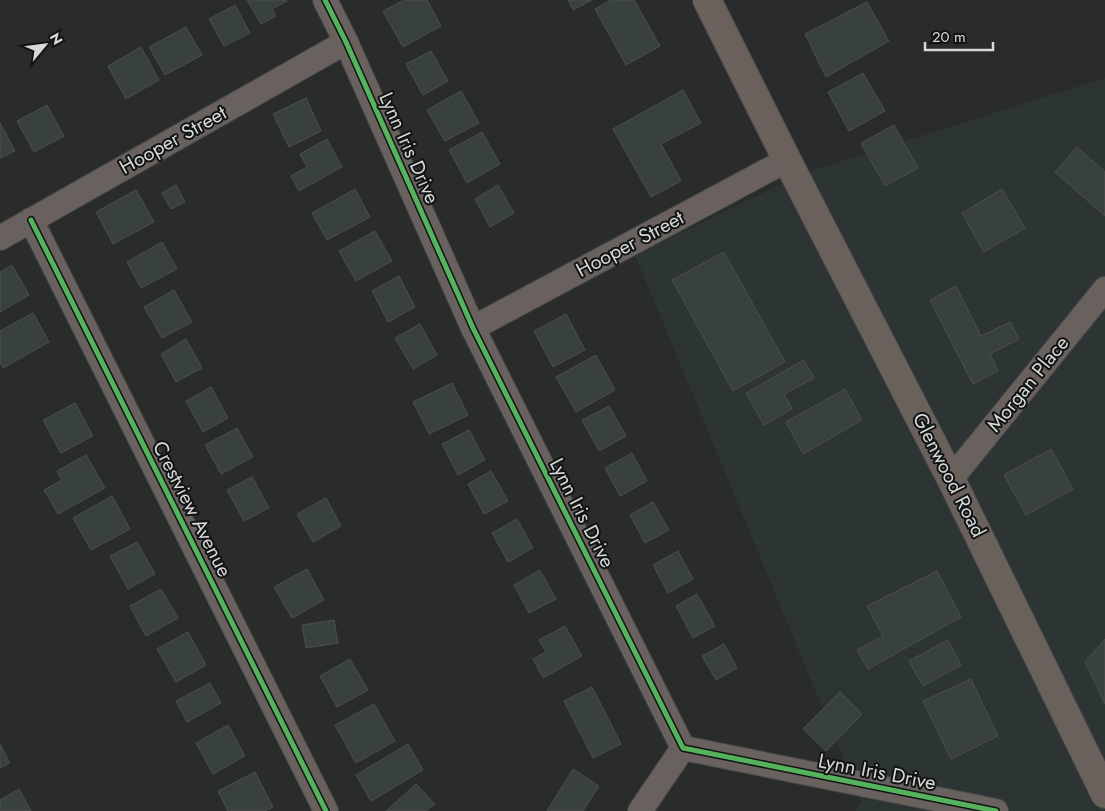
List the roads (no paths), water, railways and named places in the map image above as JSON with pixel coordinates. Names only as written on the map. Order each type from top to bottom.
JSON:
[{"type":"main road","name":"Glenwood Road","points":[[707,0],[951,479],[1105,794]]},
{"type":"street","name":"Lynn Iris Drive","points":[[325,0],[346,42],[473,328],[683,748],[996,811]]},
{"type":"street","name":"Hooper Street","points":[[0,238],[346,42]]},
{"type":"street","name":"Hooper Street","points":[[473,328],[787,160]]},
{"type":"street","name":"Crestview Avenue","points":[[31,220],[326,811]]},
{"type":"street","name":"Morgan Place","points":[[951,479],[1105,289]]},
{"type":"street","points":[[640,811],[683,748]]}]
